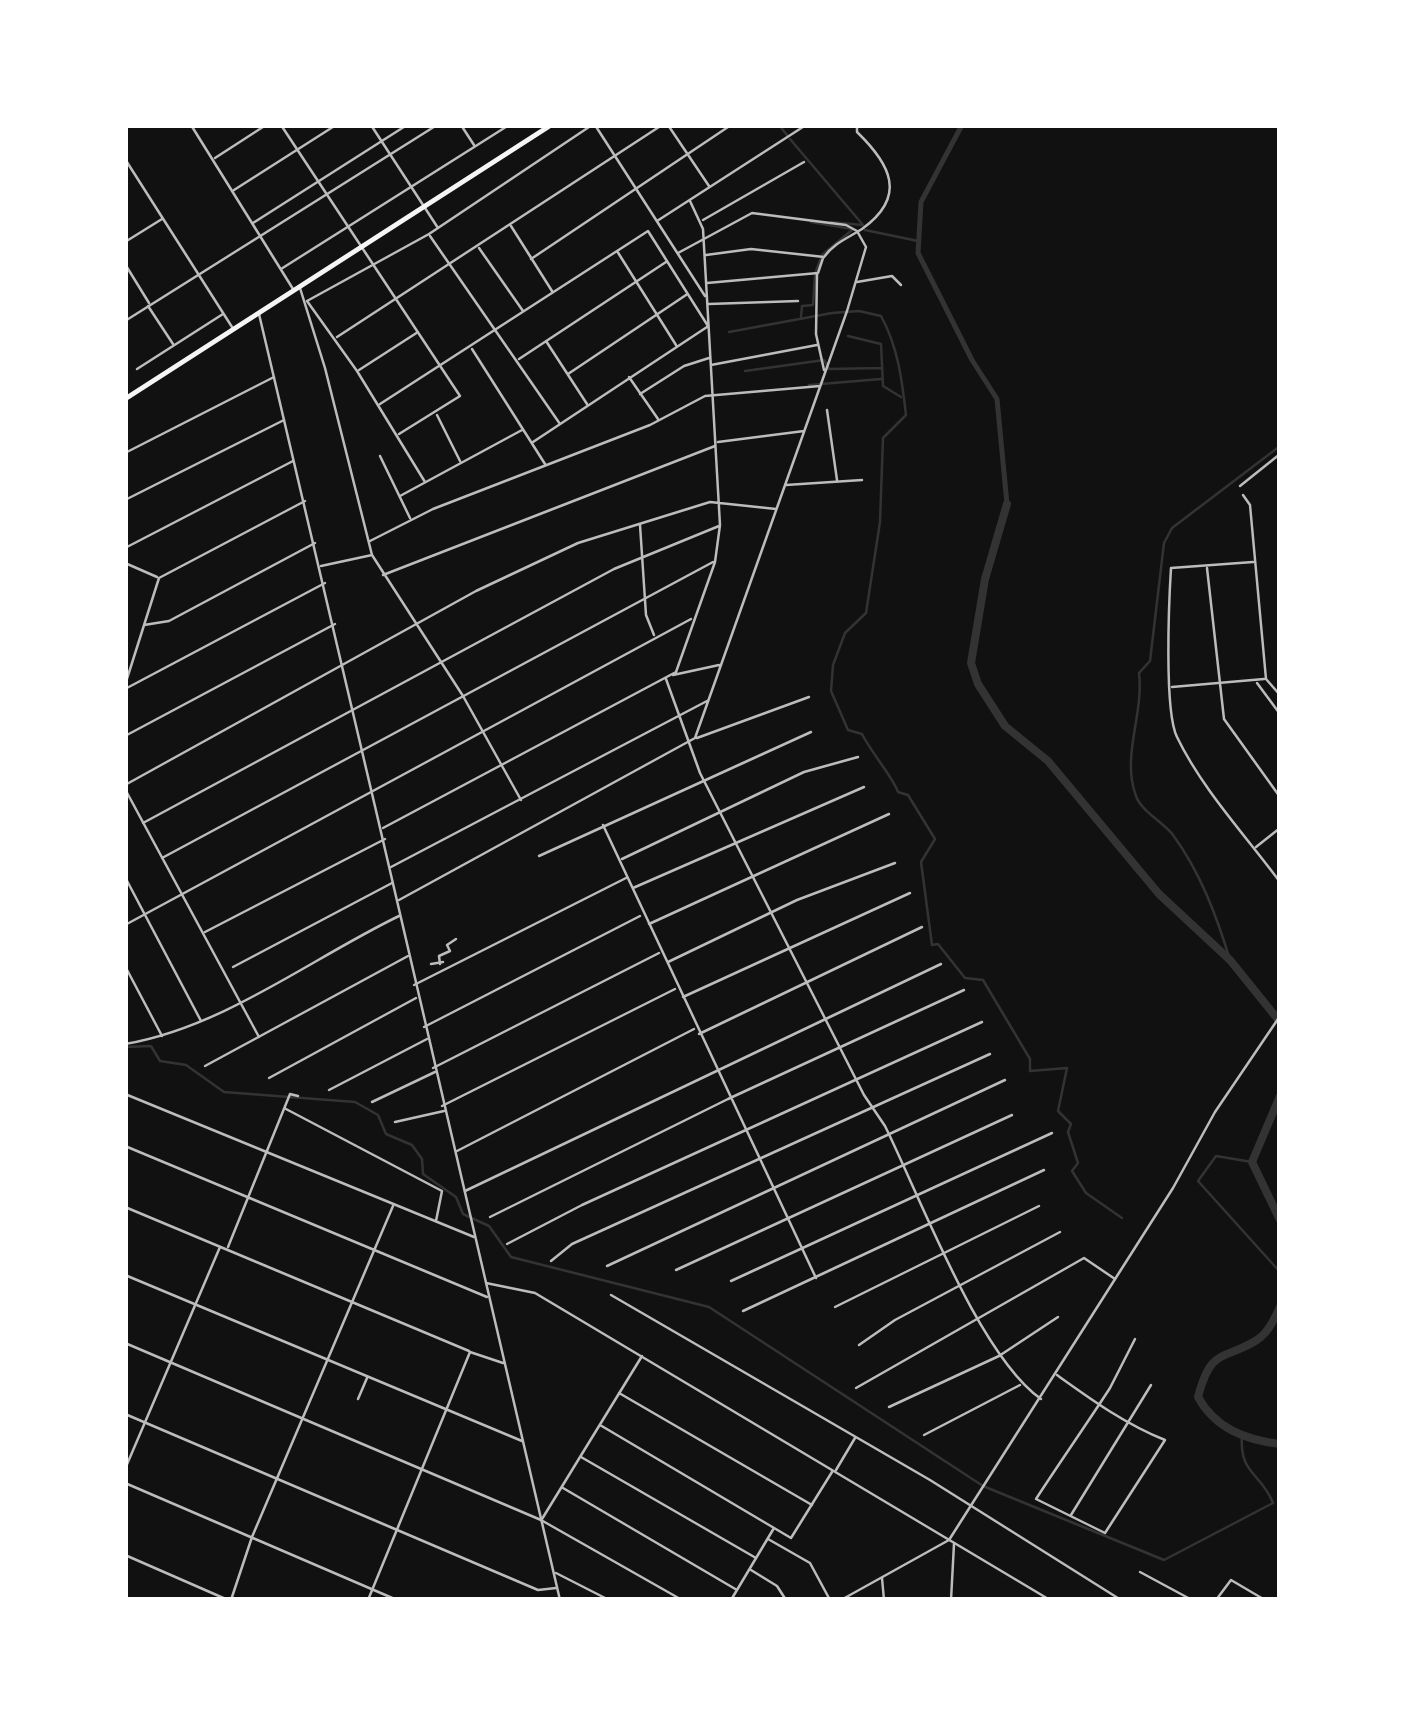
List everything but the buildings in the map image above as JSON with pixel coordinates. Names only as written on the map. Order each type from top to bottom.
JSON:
[{"type":"highway","points":[[125,400],[551,125]]},
{"type":"street","points":[[191,125],[280,268],[357,371],[425,482]]},
{"type":"street","points":[[214,159],[266,125]]},
{"type":"street","points":[[281,125],[460,398],[398,435]]},
{"type":"street","points":[[233,190],[336,125]]},
{"type":"street","points":[[372,125],[438,228]]},
{"type":"street","points":[[254,223],[407,125]]},
{"type":"street","points":[[125,320],[200,277],[437,125]]},
{"type":"street","points":[[462,125],[475,146]]},
{"type":"street","points":[[280,268],[510,125]]},
{"type":"street","points":[[306,300],[429,234],[594,125],[706,298]]},
{"type":"street","points":[[335,338],[662,125]]},
{"type":"street","points":[[668,125],[710,188]]},
{"type":"street","points":[[531,259],[731,125]]},
{"type":"street","points":[[656,222],[806,125]]},
{"type":"street","points":[[825,372],[817,345],[818,273],[824,257],[857,232],[885,202],[892,182],[886,165],[857,132],[857,125]]},
{"type":"street","points":[[125,160],[233,329]]},
{"type":"street","points":[[702,221],[804,162]]},
{"type":"street","points":[[672,676],[714,562],[720,526],[702,221],[690,201]]},
{"type":"street","points":[[678,253],[752,213],[842,224],[857,232],[866,247],[695,738]]},
{"type":"street","points":[[125,242],[164,218]]},
{"type":"street","points":[[510,226],[553,293]]},
{"type":"street","points":[[379,405],[648,231],[708,327]]},
{"type":"street","points":[[429,234],[499,329],[560,424]]},
{"type":"street","points":[[478,246],[523,312]]},
{"type":"street","points":[[704,255],[751,248],[824,257]]},
{"type":"street","points":[[617,250],[676,346]]},
{"type":"street","points":[[518,360],[666,262]]},
{"type":"street","points":[[125,264],[174,345]]},
{"type":"street","points":[[706,283],[818,273]]},
{"type":"street","points":[[856,282],[892,276],[901,285]]},
{"type":"street","points":[[568,374],[687,294]]},
{"type":"street","points":[[306,300],[372,554],[463,696],[521,800]]},
{"type":"street","points":[[707,304],[798,300]]},
{"type":"street","points":[[259,312],[365,749],[416,998],[560,1600]]},
{"type":"street","points":[[137,369],[224,314]]},
{"type":"street","points":[[533,442],[708,327]]},
{"type":"street","points":[[357,371],[418,332]]},
{"type":"street","points":[[546,340],[588,405]]},
{"type":"street","points":[[710,366],[817,345]]},
{"type":"street","points":[[471,348],[546,466]]},
{"type":"street","points":[[640,394],[684,366],[710,358]]},
{"type":"street","points":[[125,453],[274,376]]},
{"type":"street","points":[[628,378],[659,420]]},
{"type":"street","points":[[369,542],[410,520],[659,420],[710,394],[820,386]]},
{"type":"street","points":[[827,410],[838,482]]},
{"type":"street","points":[[436,412],[461,463]]},
{"type":"street","points":[[125,500],[256,430],[285,419]]},
{"type":"street","points":[[400,496],[523,429]]},
{"type":"street","points":[[383,575],[716,444],[804,430]]},
{"type":"street","points":[[1240,486],[1280,454]]},
{"type":"street","points":[[380,456],[410,520]]},
{"type":"street","points":[[125,548],[294,461]]},
{"type":"street","points":[[784,484],[862,480]]},
{"type":"street","points":[[1244,495],[1250,502],[1266,679],[1280,695]]},
{"type":"street","points":[[125,687],[158,578],[305,501]]},
{"type":"street","points":[[259,1037],[125,787],[416,624],[578,543],[720,502],[776,509]]},
{"type":"street","points":[[640,523],[644,598],[655,638]]},
{"type":"street","points":[[143,823],[642,556],[720,526]]},
{"type":"street","points":[[144,625],[168,621],[315,542]]},
{"type":"street","points":[[321,566],[372,554]]},
{"type":"street","points":[[162,858],[714,562]]},
{"type":"street","points":[[1253,562],[1171,569],[1171,687],[1177,737],[1280,882]]},
{"type":"street","points":[[125,564],[158,578]]},
{"type":"street","points":[[1207,566],[1224,719],[1280,797]]},
{"type":"street","points":[[125,687],[325,583]]},
{"type":"street","points":[[125,924],[693,618]]},
{"type":"street","points":[[125,736],[335,624]]},
{"type":"street","points":[[383,828],[672,676],[708,664],[721,666]]},
{"type":"street","points":[[666,679],[687,743],[719,812],[856,1079],[906,1167],[998,1356],[1020,1384],[1041,1399]]},
{"type":"street","points":[[1171,687],[1266,679]]},
{"type":"street","points":[[1256,680],[1280,714]]},
{"type":"street","points":[[398,900],[695,738],[809,697]]},
{"type":"street","points":[[391,868],[707,701]]},
{"type":"street","points":[[539,856],[812,732]]},
{"type":"street","points":[[619,860],[804,772],[858,757]]},
{"type":"street","points":[[632,889],[864,787]]},
{"type":"street","points":[[648,925],[889,814]]},
{"type":"street","points":[[603,825],[728,1099],[816,1278]]},
{"type":"street","points":[[1254,848],[1280,828]]},
{"type":"street","points":[[204,933],[386,839]]},
{"type":"street","points":[[665,963],[772,912],[895,863]]},
{"type":"street","points":[[125,877],[201,1021]]},
{"type":"street","points":[[414,985],[626,878]]},
{"type":"street","points":[[233,967],[394,883]]},
{"type":"street","points":[[682,997],[910,893]]},
{"type":"street","points":[[424,1027],[643,914]]},
{"type":"street","points":[[125,1044],[162,1038],[201,1021],[400,916]]},
{"type":"street","points":[[699,1034],[922,927]]},
{"type":"street","points":[[456,939],[447,946],[456,964]]},
{"type":"street","points":[[431,964],[441,962],[438,956],[450,952]]},
{"type":"street","points":[[372,1102],[660,953]]},
{"type":"street","points":[[205,1066],[408,956]]},
{"type":"street","points":[[464,1191],[715,1068],[941,964]]},
{"type":"street","points":[[125,966],[162,1038]]},
{"type":"street","points":[[395,1122],[443,1109],[676,988]]},
{"type":"street","points":[[490,1217],[728,1099],[964,990]]},
{"type":"street","points":[[269,1078],[416,998]]},
{"type":"street","points":[[951,1600],[951,1542],[971,1505],[1116,1280],[1215,1112],[1280,1016]]},
{"type":"street","points":[[507,1244],[982,1022]]},
{"type":"street","points":[[454,1152],[696,1028]]},
{"type":"street","points":[[329,1090],[427,1039]]},
{"type":"street","points":[[551,1261],[572,1244],[990,1054]]},
{"type":"street","points":[[607,1266],[1005,1080]]},
{"type":"street","points":[[125,1094],[474,1237]]},
{"type":"street","points":[[228,1248],[290,1094],[298,1096]]},
{"type":"street","points":[[286,1109],[442,1191],[436,1222]]},
{"type":"street","points":[[676,1270],[1012,1115]]},
{"type":"street","points":[[731,1282],[1052,1133]]},
{"type":"street","points":[[125,1146],[488,1298]]},
{"type":"street","points":[[743,1310],[1044,1170]]},
{"type":"street","points":[[125,1555],[229,1600],[276,1479],[394,1206]]},
{"type":"street","points":[[836,1307],[1039,1206]]},
{"type":"street","points":[[125,1207],[505,1364]]},
{"type":"street","points":[[858,1346],[895,1320],[1060,1232]]},
{"type":"street","points":[[125,1470],[221,1246]]},
{"type":"street","points":[[856,1388],[920,1348],[980,1320],[1084,1258],[1116,1280]]},
{"type":"street","points":[[125,1275],[523,1442]]},
{"type":"street","points":[[484,1283],[535,1293],[1050,1600]]},
{"type":"street","points":[[610,1296],[971,1505],[1121,1600]]},
{"type":"street","points":[[889,1408],[998,1356],[1058,1316]]},
{"type":"street","points":[[1056,1375],[1098,1405],[1128,1425],[1165,1440],[1105,1534],[1036,1500],[1098,1405],[1135,1339]]},
{"type":"street","points":[[125,1344],[541,1520],[682,1600]]},
{"type":"street","points":[[368,1600],[471,1352]]},
{"type":"street","points":[[541,1520],[642,1356]]},
{"type":"street","points":[[358,1400],[366,1378]]},
{"type":"street","points":[[924,1435],[1020,1384]]},
{"type":"street","points":[[1070,1515],[1151,1385]]},
{"type":"street","points":[[620,1393],[813,1506]]},
{"type":"street","points":[[125,1414],[538,1590],[557,1587]]},
{"type":"street","points":[[600,1425],[793,1538],[855,1437]]},
{"type":"street","points":[[582,1457],[756,1558]]},
{"type":"street","points":[[125,1483],[397,1600]]},
{"type":"street","points":[[563,1488],[737,1590]]},
{"type":"street","points":[[731,1600],[774,1527]]},
{"type":"street","points":[[768,1539],[810,1562],[830,1600]]},
{"type":"street","points":[[841,1600],[951,1542]]},
{"type":"street","points":[[750,1569],[777,1586],[786,1600]]},
{"type":"street","points":[[1140,1572],[1192,1600]]},
{"type":"street","points":[[554,1573],[610,1600]]},
{"type":"street","points":[[882,1578],[884,1600]]},
{"type":"street","points":[[1216,1600],[1231,1580],[1265,1600]]},
{"type":"waterway","points":[[779,125],[787,135]]},
{"type":"waterway","points":[[962,125],[921,202],[918,253],[972,360],[997,399],[1007,504]]},
{"type":"waterway","points":[[790,139],[863,225]]},
{"type":"waterway","points":[[811,222],[852,229]]},
{"type":"waterway","points":[[831,222],[862,225]]},
{"type":"waterway","points":[[822,255],[852,230]]},
{"type":"waterway","points":[[865,230],[918,241]]},
{"type":"waterway","points":[[816,271],[821,258]]},
{"type":"waterway","points":[[801,317],[802,306],[813,305],[815,275]]},
{"type":"waterway","points":[[729,332],[859,311],[881,316],[887,328],[898,364],[906,415],[883,438],[880,522],[866,613],[845,633],[833,665],[831,691],[848,730],[862,734],[898,792],[908,795],[935,839],[921,862],[932,945],[938,944],[965,978],[983,980],[1030,1059],[1030,1071],[1067,1068],[1058,1111],[1071,1124],[1068,1132],[1078,1163],[1072,1171],[1086,1193],[1122,1218]]},
{"type":"waterway","points":[[848,336],[881,344],[883,386],[901,397]]},
{"type":"waterway","points":[[745,371],[824,360],[829,369],[882,368]]},
{"type":"waterway","points":[[809,385],[881,379]]},
{"type":"waterway","points":[[1230,960],[1213,910],[1191,864],[1173,835],[1142,807],[1136,796],[1131,766],[1139,673],[1150,661],[1164,543],[1172,528],[1280,446]]},
{"type":"waterway","points":[[1007,504],[985,579],[971,663],[978,684],[1005,726],[1048,761],[1159,894],[1230,960],[1280,1022]]},
{"type":"waterway","points":[[125,1047],[151,1046],[160,1061],[186,1065],[224,1092],[355,1102],[378,1115],[386,1134],[412,1145],[422,1159],[423,1174],[456,1197],[463,1214],[489,1226],[511,1257],[709,1307],[983,1486],[1164,1560],[1273,1503],[1247,1466],[1242,1435]]},
{"type":"waterway","points":[[1280,1096],[1252,1162],[1280,1220]]},
{"type":"waterway","points":[[1252,1162],[1216,1156],[1198,1181],[1280,1272]]},
{"type":"waterway","points":[[1280,1307],[1261,1337],[1213,1363],[1198,1397],[1213,1417],[1232,1431],[1280,1444]]}]
